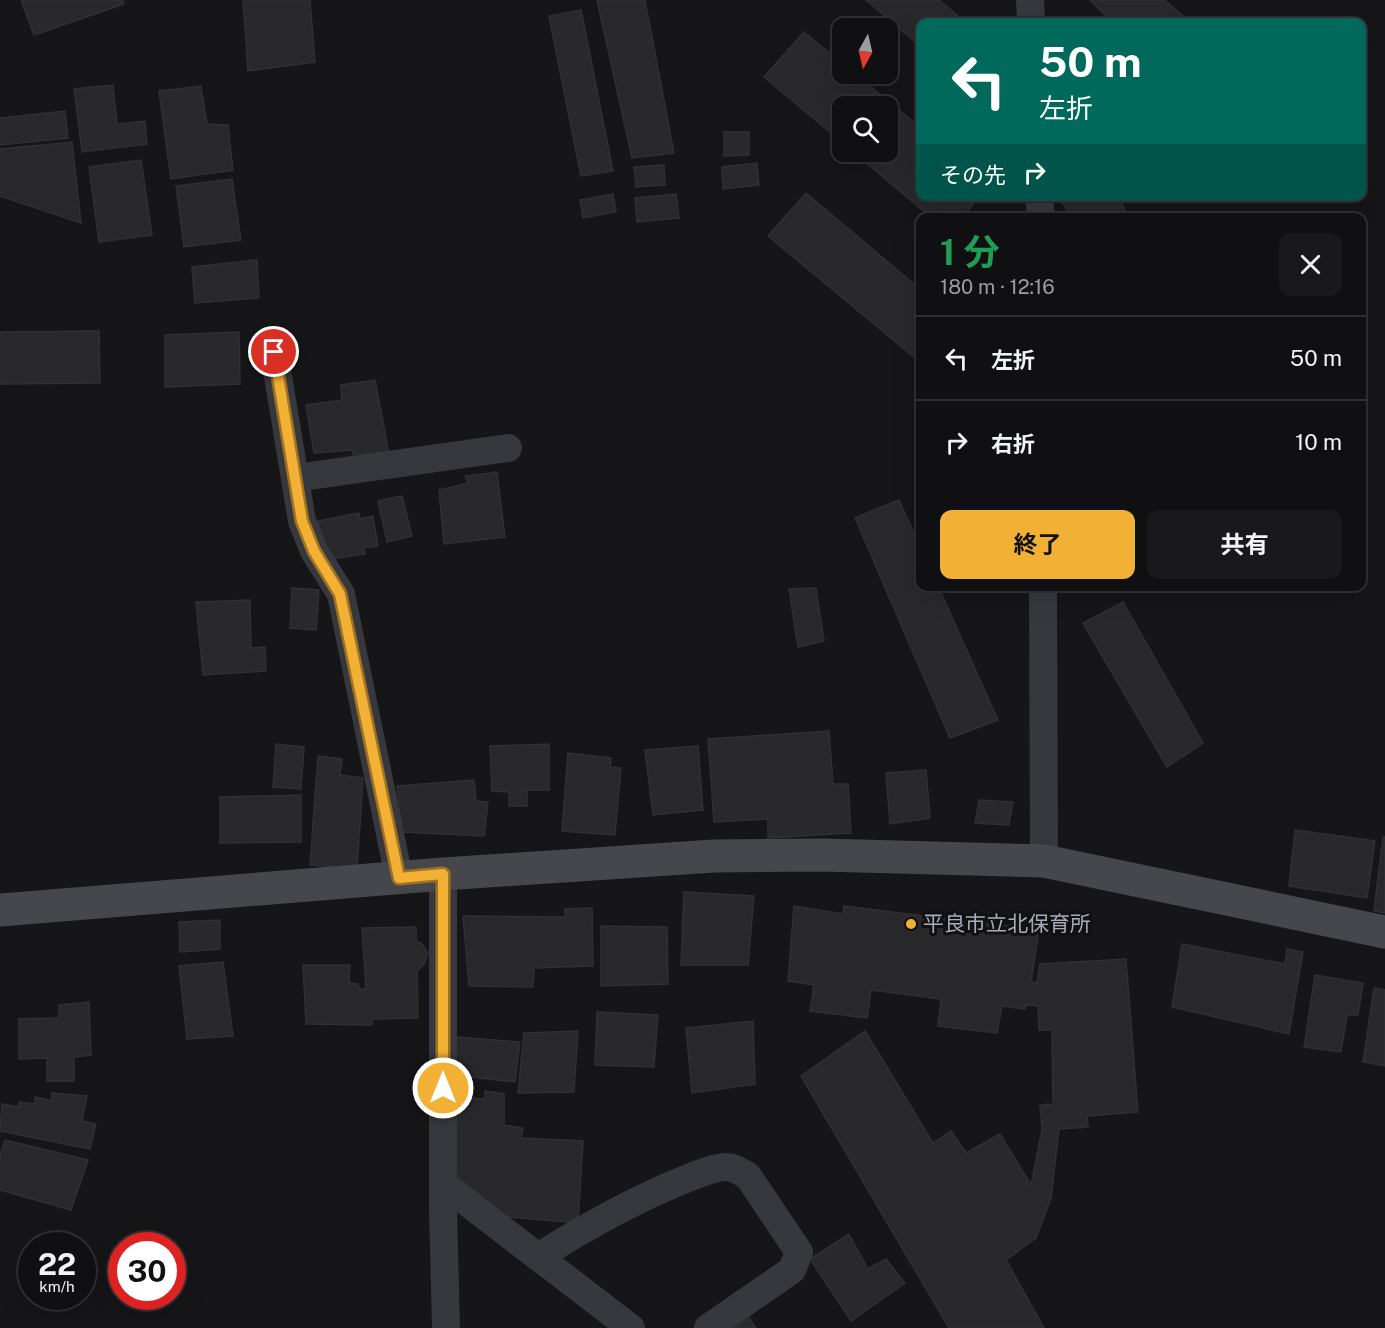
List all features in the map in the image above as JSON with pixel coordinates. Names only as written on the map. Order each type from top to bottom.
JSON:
[{"type":"street","points":[[1030,0],[1031,18]]},
{"type":"street","points":[[274,352],[302,521],[314,551],[340,594],[399,878]]},
{"type":"street","points":[[295,478],[508,448]]},
{"type":"street","points":[[1043,591],[1044,861]]},
{"type":"street","points":[[0,910],[443,874],[714,856],[822,855],[1044,861],[1385,932]]},
{"type":"street","points":[[443,874],[443,1184],[446,1328]]},
{"type":"street","points":[[538,1257],[583,1229],[656,1191],[710,1170],[726,1167],[737,1169],[747,1176],[799,1252],[797,1263],[792,1270],[708,1328]]},
{"type":"street","points":[[443,1184],[632,1328]]},
{"type":"building","points":[[21,0],[123,0],[124,4],[34,35]]},
{"type":"building","points":[[243,0],[310,0],[315,62],[248,71]]},
{"type":"building","points":[[597,0],[645,0],[674,153],[632,158]]},
{"type":"building","points":[[866,0],[939,0],[960,18],[916,18],[916,43],[898,27],[898,18],[887,18]]},
{"type":"building","points":[[1090,0],[1164,0],[1186,18],[1108,18]]},
{"type":"building","points":[[581,10],[613,171],[581,176],[549,16]]},
{"type":"building","points":[[804,32],[832,55],[832,84],[867,84],[882,96],[832,96],[832,134],[764,77]]},
{"type":"building","points":[[113,85],[117,124],[145,121],[147,144],[82,152],[74,89]]},
{"type":"building","points":[[201,86],[207,124],[228,125],[233,170],[171,179],[159,91]]},
{"type":"building","points":[[898,109],[916,124],[916,201],[975,201],[967,213],[926,213],[865,162],[898,162]]},
{"type":"building","points":[[65,111],[68,138],[0,145],[0,118]]},
{"type":"building","points":[[724,132],[749,132],[749,155],[724,156]]},
{"type":"building","points":[[72,142],[81,223],[0,196],[0,149]]},
{"type":"building","points":[[141,160],[152,235],[99,242],[89,167]]},
{"type":"building","points":[[757,163],[759,185],[723,189],[722,167]]},
{"type":"building","points":[[664,165],[665,185],[636,187],[634,167]]},
{"type":"building","points":[[232,179],[241,240],[184,247],[176,186]]},
{"type":"building","points":[[806,193],[916,286],[916,359],[768,236]]},
{"type":"building","points":[[613,194],[616,212],[583,218],[580,200]]},
{"type":"building","points":[[676,194],[679,218],[637,222],[635,198]]},
{"type":"building","points":[[1062,201],[1120,201],[1126,213],[1068,213]]},
{"type":"building","points":[[257,260],[259,298],[195,303],[192,267]]},
{"type":"building","points":[[99,331],[100,383],[0,384],[0,332]]},
{"type":"building","points":[[239,332],[240,384],[165,387],[165,335]]},
{"type":"building","points":[[375,380],[389,454],[354,459],[352,450],[314,453],[306,405],[342,400],[341,385]]},
{"type":"building","points":[[497,472],[505,537],[444,544],[439,490],[468,483],[465,476]]},
{"type":"building","points":[[402,496],[412,536],[387,542],[378,501]]},
{"type":"building","points":[[899,500],[916,538],[916,591],[940,591],[998,720],[950,738],[855,518]]},
{"type":"building","points":[[359,513],[360,519],[373,516],[378,546],[363,548],[365,554],[327,560],[318,521]]},
{"type":"building","points":[[292,588],[319,590],[316,630],[290,628]]},
{"type":"building","points":[[816,588],[824,641],[798,647],[789,589]]},
{"type":"building","points":[[250,600],[251,648],[265,647],[266,671],[203,675],[196,602]]},
{"type":"building","points":[[1123,602],[1203,743],[1167,767],[1083,623]]},
{"type":"building","points":[[829,731],[833,784],[848,784],[851,833],[768,838],[768,819],[714,822],[708,739]]},
{"type":"building","points":[[276,744],[304,747],[301,789],[273,787]]},
{"type":"building","points":[[549,744],[549,790],[527,790],[527,806],[509,806],[509,792],[492,791],[490,746]]},
{"type":"building","points":[[698,746],[703,810],[653,815],[645,750]]},
{"type":"building","points":[[568,753],[611,758],[610,767],[621,768],[615,835],[562,831]]},
{"type":"building","points":[[318,756],[342,759],[340,775],[363,778],[357,868],[310,865]]},
{"type":"building","points":[[926,770],[930,818],[890,824],[886,773]]},
{"type":"building","points":[[474,780],[476,801],[488,802],[484,836],[402,832],[397,786]]},
{"type":"building","points":[[301,795],[301,842],[220,843],[220,797]]},
{"type":"building","points":[[979,800],[1013,802],[1009,825],[975,823]]},
{"type":"building","points":[[1295,830],[1375,841],[1367,898],[1289,886]]},
{"type":"building","points":[[1383,837],[1385,837],[1385,913],[1374,911]]},
{"type":"building","points":[[684,892],[754,896],[748,965],[681,965]]},
{"type":"building","points":[[794,906],[843,914],[844,906],[1039,930],[1031,981],[1037,983],[1040,964],[1126,959],[1138,1112],[1087,1116],[1088,1127],[1059,1129],[1051,1198],[1036,1238],[1006,1260],[1044,1328],[949,1328],[801,1076],[865,1031],[933,1143],[951,1131],[966,1153],[1000,1134],[1031,1185],[1042,1130],[1040,1105],[1053,1104],[1052,1030],[1039,1030],[1038,1006],[1026,1005],[1025,1009],[1002,1006],[997,1033],[938,1026],[941,999],[871,990],[867,1018],[810,1011],[814,985],[788,981]]},
{"type":"building","points":[[592,908],[593,966],[534,968],[533,987],[469,986],[463,916],[565,917],[565,909]]},
{"type":"building","points":[[220,920],[220,949],[180,952],[179,922]]},
{"type":"building","points":[[601,926],[667,927],[668,984],[601,986]]},
{"type":"building","points":[[416,927],[416,940],[428,953],[424,964],[417,971],[418,1018],[372,1019],[372,1025],[306,1024],[303,965],[350,965],[349,983],[358,984],[359,989],[366,989],[362,928]]},
{"type":"building","points":[[1182,944],[1285,964],[1287,949],[1303,952],[1289,1034],[1172,1007]]},
{"type":"building","points":[[223,962],[233,1036],[187,1039],[179,966]]},
{"type":"building","points":[[1315,975],[1363,983],[1358,1015],[1347,1015],[1341,1052],[1304,1047]]},
{"type":"building","points":[[1374,988],[1385,990],[1385,1066],[1363,1062]]},
{"type":"building","points":[[89,1002],[91,1055],[74,1057],[74,1081],[47,1081],[47,1058],[19,1059],[19,1019],[59,1018],[59,1005]]},
{"type":"building","points":[[597,1012],[658,1015],[654,1067],[595,1065]]},
{"type":"building","points":[[753,1021],[755,1084],[692,1093],[686,1028]]},
{"type":"building","points":[[578,1031],[574,1092],[518,1093],[524,1033]]},
{"type":"building","points":[[456,1037],[520,1042],[515,1082],[453,1075]]},
{"type":"building","points":[[485,1091],[504,1094],[504,1125],[523,1128],[521,1138],[583,1141],[578,1223],[497,1216],[451,1169],[457,1096],[484,1099]]},
{"type":"building","points":[[52,1093],[87,1096],[82,1121],[96,1124],[90,1149],[0,1131],[2,1104],[19,1107],[19,1102],[34,1104],[35,1097],[52,1101]]},
{"type":"building","points":[[5,1140],[88,1160],[71,1210],[0,1190],[0,1156]]},
{"type":"building","points":[[849,1234],[868,1269],[886,1259],[905,1283],[851,1321],[810,1259]]},
{"type":"building","points":[[749,1318],[756,1328],[734,1328]]},
{"type":"place","name":"平良市立北保育所","points":[[911,924]]},
{"type":"route","points":[[274,352],[302,521],[314,551],[340,594],[399,878],[443,874],[443,1088]]}]
